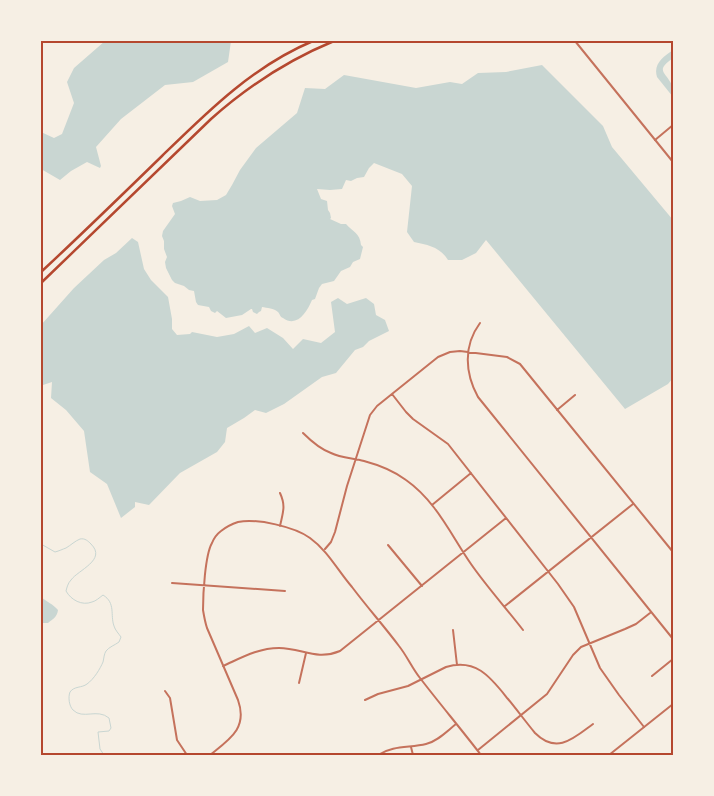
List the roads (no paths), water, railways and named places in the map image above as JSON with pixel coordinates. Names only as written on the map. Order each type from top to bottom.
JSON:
[{"type":"main road","points":[[41,272],[222,99],[262,69],[313,41]]},
{"type":"main road","points":[[41,283],[230,103],[270,73],[300,56],[334,41]]},
{"type":"street","points":[[575,41],[673,162]]},
{"type":"street","points":[[655,140],[673,125]]},
{"type":"street","points":[[480,323],[473,333],[468,352],[468,371],[478,397],[673,639]]},
{"type":"street","points":[[324,550],[336,532],[345,494],[370,416],[392,394],[442,354],[455,351],[507,357],[520,364],[673,552]]},
{"type":"street","points":[[392,394],[413,419],[448,444],[574,606],[600,668],[644,727]]},
{"type":"street","points":[[557,410],[575,396]]},
{"type":"street","points":[[304,433],[325,451],[337,456],[373,464],[396,474],[416,489],[432,505],[474,568],[523,630]]},
{"type":"street","points":[[432,505],[471,473]]},
{"type":"street","points":[[280,493],[285,506],[280,526]]},
{"type":"street","points":[[505,606],[633,504]]},
{"type":"street","points":[[223,666],[257,651],[269,649],[288,649],[324,656],[340,651],[506,518]]},
{"type":"street","points":[[210,755],[235,734],[241,722],[241,708],[205,620],[203,611],[207,556],[211,543],[222,530],[238,522],[247,521],[280,526],[298,532],[310,538],[324,550],[347,582],[405,654],[421,680],[481,755]]},
{"type":"street","points":[[388,545],[422,586]]},
{"type":"street","points":[[172,583],[285,591]]},
{"type":"street","points":[[478,750],[547,694],[575,652],[581,647],[636,624],[651,612]]},
{"type":"street","points":[[453,630],[457,665]]},
{"type":"street","points":[[299,683],[306,653]]},
{"type":"street","points":[[652,676],[673,659]]},
{"type":"street","points":[[365,700],[374,695],[408,686],[446,667],[463,664],[475,668],[488,676],[540,738],[552,744],[568,742],[593,724]]},
{"type":"street","points":[[165,691],[170,698],[176,736],[180,746],[187,755]]},
{"type":"street","points":[[609,755],[673,704]]},
{"type":"street","points":[[378,755],[386,750],[427,744],[456,724]]},
{"type":"street","points":[[411,747],[413,755]]},
{"type":"waterway","points":[[41,544],[55,552],[66,548],[80,539],[90,543],[95,550],[94,560],[70,581],[66,591],[81,603],[93,602],[103,595],[107,598],[111,605],[113,622],[121,637],[119,642],[106,651],[103,662],[90,682],[70,692],[70,704],[77,713],[100,714],[109,718],[111,728],[109,731],[98,732],[100,749],[104,755]]}]
